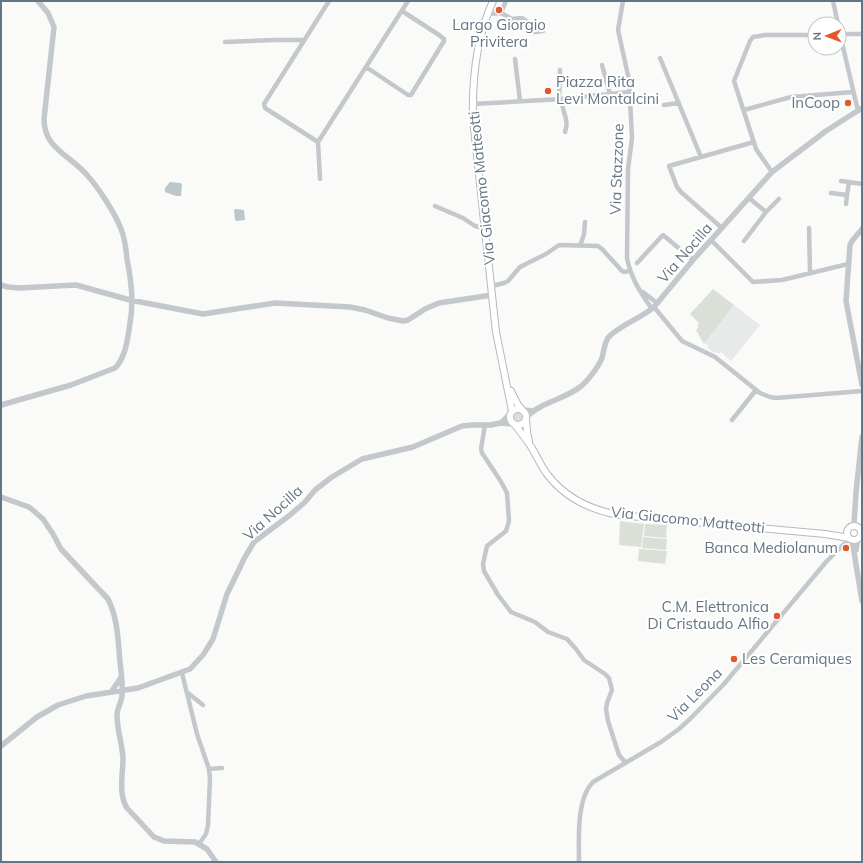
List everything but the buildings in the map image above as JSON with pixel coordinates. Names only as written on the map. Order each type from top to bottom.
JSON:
[{"type":"main road","name":"Via Giacomo Matteotti","points":[[493,1],[478,49],[473,84],[473,104],[496,332],[505,377]]},
{"type":"main road","points":[[505,377],[514,398],[523,409],[527,418],[527,432],[531,446]]},
{"type":"main road","points":[[505,377],[511,413],[510,419],[531,446]]},
{"type":"main road","points":[[511,413],[514,409],[523,409]]},
{"type":"main road","points":[[515,424],[521,425],[527,418]]},
{"type":"main road","name":"Via Giacomo Matteotti","points":[[531,446],[548,475],[558,486],[572,497],[597,510],[619,515],[825,534]]},
{"type":"main road","points":[[825,534],[838,533],[855,526]]},
{"type":"main road","points":[[855,526],[846,534],[855,537]]},
{"type":"main road","points":[[855,526],[860,530],[855,537]]},
{"type":"main road","points":[[825,534],[855,537]]},
{"type":"street","points":[[1,405],[71,385],[114,368],[119,364],[123,357],[132,312],[133,300],[123,235],[115,216],[88,176],[52,145],[45,133],[44,119],[54,27],[48,13],[38,1]]},
{"type":"street","points":[[318,142],[264,106],[264,104],[329,1]]},
{"type":"street","points":[[320,179],[318,142],[408,1]]},
{"type":"street","points":[[500,12],[506,1]]},
{"type":"street","name":"Via Stazzone","points":[[623,1],[618,30],[628,80],[632,138],[628,169],[627,258],[629,271],[639,289],[654,306]]},
{"type":"street","points":[[833,1],[836,16]]},
{"type":"street","points":[[366,67],[408,95],[411,95],[444,39],[402,11]]},
{"type":"street","points":[[488,14],[500,12],[512,19],[522,18],[528,22],[534,32],[543,31]]},
{"type":"street","points":[[847,33],[862,34]]},
{"type":"street","points":[[772,172],[760,155],[754,142],[734,81],[753,37],[766,35],[807,35]]},
{"type":"street","points":[[225,42],[304,40]]},
{"type":"street","points":[[844,56],[853,92],[860,109]]},
{"type":"street","points":[[660,58],[701,157]]},
{"type":"street","points":[[515,59],[520,101]]},
{"type":"street","points":[[602,65],[610,94]]},
{"type":"street","points":[[560,70],[561,99],[567,124],[565,132]]},
{"type":"street","points":[[473,104],[561,99],[629,92]]},
{"type":"street","points":[[744,110],[791,97],[853,92]]},
{"type":"street","points":[[664,105],[679,103]]},
{"type":"street","name":"Via Nocilla","points":[[527,418],[533,412],[583,385],[600,364],[606,342],[610,335],[654,306],[772,172],[826,131],[860,109]]},
{"type":"street","points":[[722,228],[677,188],[670,166],[754,142]]},
{"type":"street","points":[[841,181],[862,184]]},
{"type":"street","points":[[846,204],[849,182]]},
{"type":"street","points":[[831,193],[847,195]]},
{"type":"street","points":[[749,198],[766,212]]},
{"type":"street","points":[[744,241],[778,199]]},
{"type":"street","points":[[435,206],[463,218],[474,226],[486,229]]},
{"type":"street","points":[[580,246],[584,234],[585,222]]},
{"type":"street","points":[[809,228],[810,272]]},
{"type":"street","points":[[862,229],[852,241],[849,250],[846,301],[862,385]]},
{"type":"street","points":[[637,263],[663,235],[693,260]]},
{"type":"street","points":[[711,240],[753,282],[782,280],[848,264]]},
{"type":"street","points":[[492,286],[504,283],[520,267],[546,254],[558,245],[600,247],[622,271],[629,271]]},
{"type":"street","points":[[1,285],[19,288],[76,285],[133,300],[204,314],[275,303],[350,307],[403,321],[408,320],[425,309],[439,304],[492,294]]},
{"type":"street","points":[[639,289],[682,341],[715,357],[756,390],[765,395],[776,398],[862,391]]},
{"type":"street","points":[[732,420],[756,390]]},
{"type":"street","points":[[523,409],[533,412]]},
{"type":"street","points":[[500,423],[511,413]]},
{"type":"street","name":"Via Nocilla","points":[[1,746],[52,707],[72,700],[138,688],[190,669],[203,656],[212,639],[227,594],[254,542],[290,515],[325,482],[362,459],[413,447],[462,426],[500,423],[515,424]]},
{"type":"street","points":[[485,425],[481,449],[507,493],[509,521],[506,530],[487,546],[483,564],[484,571],[498,595],[511,612],[535,622],[548,632],[567,639],[584,660],[609,678],[612,690],[606,709],[608,724],[619,755],[626,763]]},
{"type":"street","points":[[855,526],[862,437]]},
{"type":"street","points":[[1,496],[29,507],[35,512],[53,534],[60,549],[108,599],[115,617],[122,674],[122,699],[117,713],[122,754],[122,793],[124,804],[154,837],[164,840],[189,841],[199,844],[207,849],[216,862]]},
{"type":"street","points":[[855,537],[855,554],[862,601]]},
{"type":"street","name":"Via Leona","points":[[579,862],[581,816],[583,800],[587,789],[593,782],[661,742],[691,718],[724,684],[826,562],[846,542],[855,537]]},
{"type":"street","points":[[182,673],[197,734],[209,769],[210,778],[208,825],[206,834],[199,844]]},
{"type":"street","points":[[111,692],[122,674]]},
{"type":"street","points":[[188,693],[203,705]]},
{"type":"street","points":[[209,769],[222,768]]},
{"type":"shaded area","points":[[170,182],[182,184],[181,196],[176,196],[165,192],[165,188]]},
{"type":"shaded area","points":[[234,210],[244,210],[245,220],[235,220]]},
{"type":"shaded area","points":[[713,289],[734,305],[704,344],[696,330],[699,323],[690,314]]},
{"type":"shaded area","points":[[734,305],[760,325],[731,361],[721,352],[719,354],[717,352],[715,353],[708,348],[705,343]]},
{"type":"shaded area","points":[[518,411],[522,413],[524,417],[522,421],[518,423],[514,421],[512,417],[514,413]]},
{"type":"shaded area","points":[[620,521],[644,524],[641,547],[619,545]]},
{"type":"shaded area","points":[[645,524],[667,525],[666,538],[644,536]]},
{"type":"shaded area","points":[[643,537],[667,539],[666,550],[642,548]]},
{"type":"shaded area","points":[[639,549],[667,551],[665,564],[638,561]]},
{"type":"place","name":"Largo Giorgio Privitera","points":[[499,10]]},
{"type":"place","name":"Piazza Rita Levi Montalcini","points":[[548,91]]},
{"type":"place","name":"InCoop","points":[[848,103]]},
{"type":"place","name":"Banca Mediolanum","points":[[846,548]]},
{"type":"place","name":"C.M. Elettronica Di Cristaudo Alfio","points":[[777,616]]},
{"type":"place","name":"Les Ceramiques","points":[[734,659]]}]
